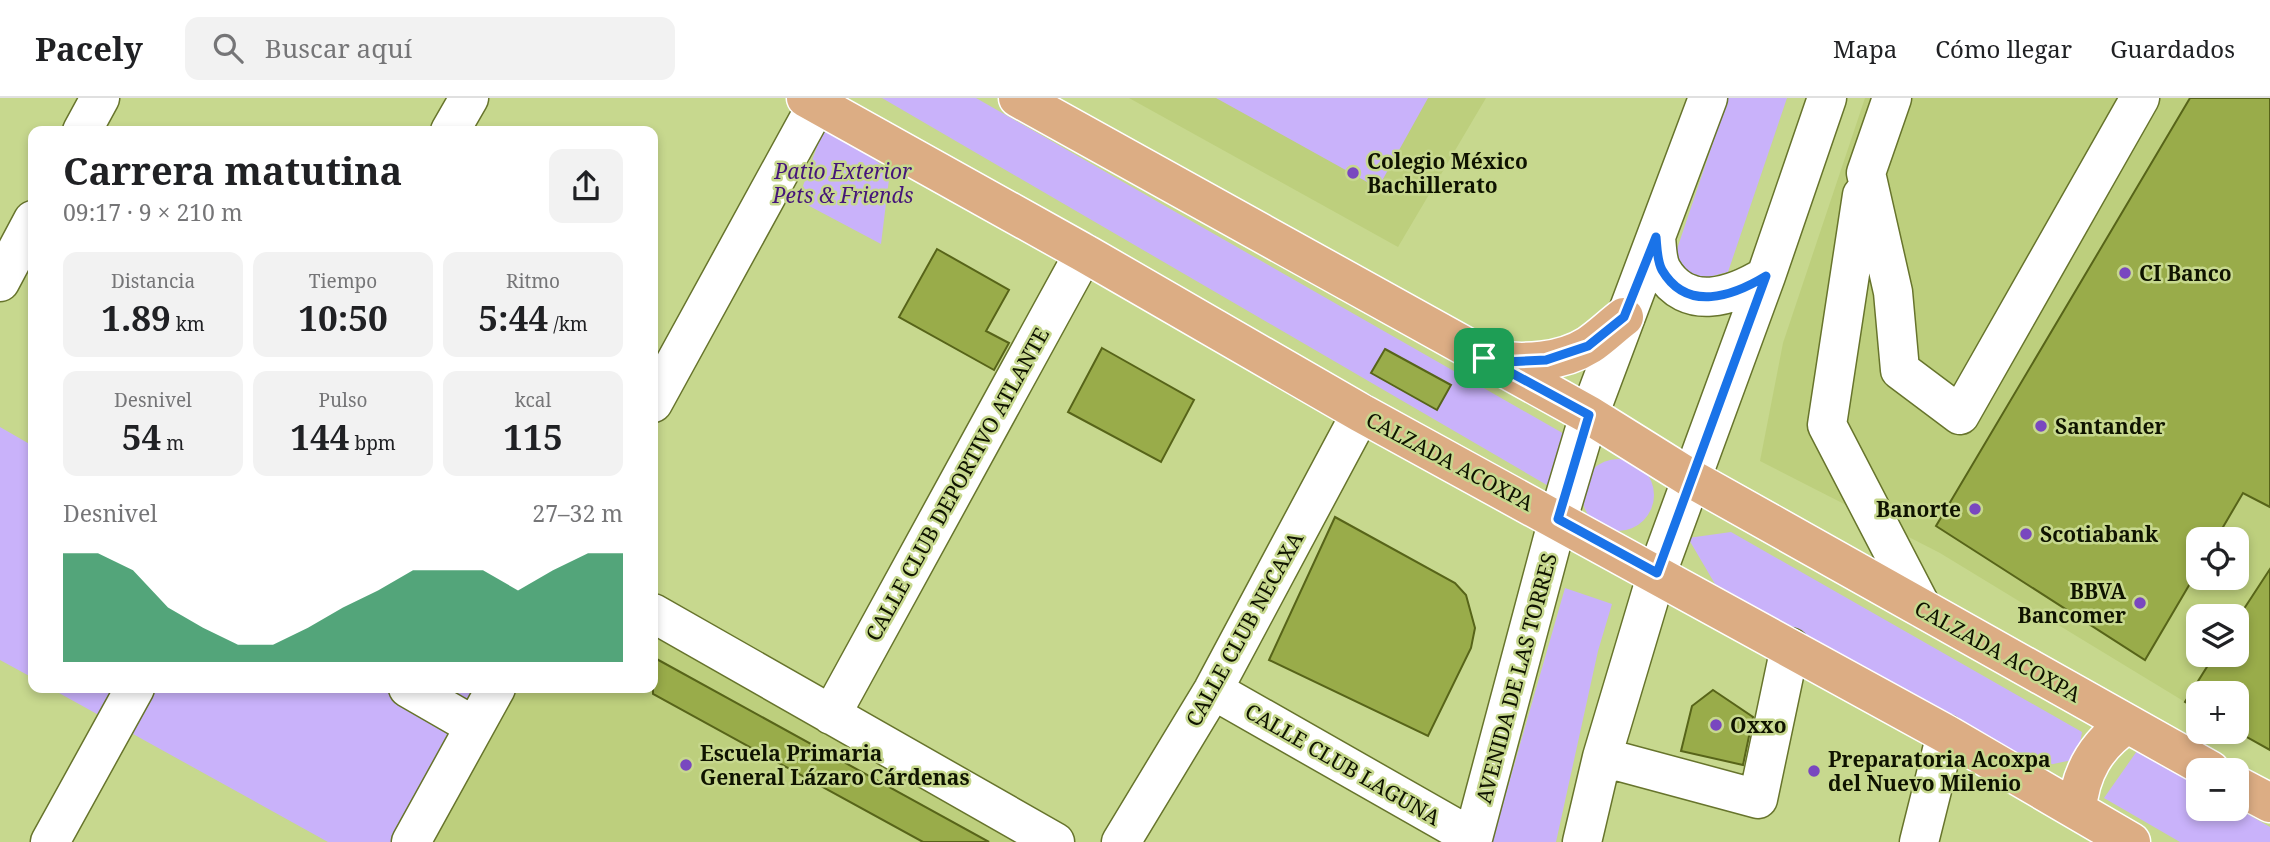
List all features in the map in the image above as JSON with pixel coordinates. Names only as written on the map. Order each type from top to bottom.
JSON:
[{"type":"main road","name":"CALZADA ACOXPA","points":[[1018,98],[1589,415],[1690,478],[2188,758]]},
{"type":"main road","name":"CALZADA ACOXPA","points":[[812,101],[1084,253],[1361,413],[1657,573],[1946,734],[2131,842]]},
{"type":"main road","points":[[1484,358],[1526,362],[1567,355],[1588,346],[1624,317]]},
{"type":"main road","points":[[2077,810],[2078,793],[2090,761],[2100,746],[2127,724]]},
{"type":"main road","points":[[2249,792],[2270,803]]},
{"type":"street","points":[[85,126],[100,98]]},
{"type":"street","points":[[453,126],[469,98]]},
{"type":"street","name":"AVENIDA DE LAS TORRES","points":[[1472,840],[1558,519],[1589,415],[1707,98]]},
{"type":"street","points":[[1582,842],[1602,758],[1657,573],[1766,276],[1827,98]]},
{"type":"street","points":[[1879,98],[1827,425],[1922,608]]},
{"type":"street","points":[[1892,98],[1866,173],[1893,292],[1900,370],[1960,415],[2140,98]]},
{"type":"street","points":[[658,394],[812,101]]},
{"type":"street","points":[[0,282],[28,229]]},
{"type":"street","points":[[1656,237],[1661,268],[1682,289],[1695,295],[1712,298],[1728,296],[1766,276]]},
{"type":"street","name":"CALLE CLUB DEPORTIVO ATLANTE","points":[[831,715],[1084,253]]},
{"type":"street","name":"CALLE CLUB NECAXA","points":[[1121,842],[1213,690],[1361,413]]},
{"type":"street","points":[[658,616],[1055,842]]},
{"type":"street","points":[[1602,758],[1758,799],[1790,647]]},
{"type":"street","name":"CALLE CLUB LAGUNA","points":[[1213,690],[1472,840]]},
{"type":"street","points":[[50,842],[132,693]]},
{"type":"street","points":[[417,693],[474,726]]},
{"type":"street","points":[[411,842],[493,693]]},
{"type":"street","points":[[1919,842],[1946,734]]},
{"type":"shaded area","name":"Colegio México Bachillerato","points":[[1129,98],[1486,98],[1398,247]]},
{"type":"shaded area","points":[[1865,98],[2270,98],[2270,614],[2249,618],[2249,604],[2186,604],[2186,667],[2207,667],[2198,681],[2186,681],[2185,702],[1940,553],[1760,461],[1783,343]]},
{"type":"shaded area","name":"Escuela Primaria General Lázaro Cárdenas","points":[[658,635],[1045,842],[430,842],[510,693],[658,693]]},
{"type":"green space","points":[[882,98],[976,98],[1566,435],[1552,488]]},
{"type":"green space","points":[[1216,98],[1428,98],[1378,188]]},
{"type":"green space","points":[[1728,98],[1787,98],[1728,272],[1690,282],[1676,252]]},
{"type":"green space","name":"Patio Exterior Pets & Friends","points":[[825,124],[890,171],[881,244],[798,200]]},
{"type":"green space","points":[[0,427],[28,443],[28,675],[0,660]]},
{"type":"green space","points":[[1618,459],[1638,465],[1648,475],[1654,495],[1648,515],[1638,525],[1618,531],[1598,525],[1588,515],[1582,495],[1588,475],[1598,465]]},
{"type":"green space","points":[[1731,532],[2082,732],[2077,759],[2039,767],[1715,584],[1688,538]]},
{"type":"green space","points":[[1565,588],[1612,604],[1598,651],[1556,842],[1492,842]]},
{"type":"green space","points":[[59,693],[473,693],[397,842],[328,842]]},
{"type":"green space","points":[[2137,751],[2186,779],[2186,821],[2249,821],[2249,815],[2270,827],[2270,842],[2180,842],[2104,798]]},
{"type":"building","points":[[2190,98],[2270,98],[2270,507],[2243,493],[2223,527],[2186,527],[2186,590],[2145,660],[1936,526]]},
{"type":"building","points":[[937,249],[1009,290],[986,331],[1009,343],[994,370],[899,317]]},
{"type":"building","points":[[1102,348],[1194,400],[1161,462],[1068,412]]},
{"type":"building","points":[[1385,349],[1451,385],[1437,410],[1371,373]]},
{"type":"building","points":[[1335,517],[1455,583],[1466,595],[1475,628],[1471,648],[1428,736],[1269,660]]},
{"type":"building","points":[[2270,569],[2270,750],[2249,738],[2249,681],[2198,681],[2207,667],[2249,667],[2247,604]]},
{"type":"building","points":[[658,660],[989,842],[923,842],[653,694],[658,693]]},
{"type":"building","points":[[1713,690],[1753,717],[1743,765],[1681,751],[1692,706]]},
{"type":"place","name":"Colegio México Bachillerato","points":[[1353,173]]},
{"type":"place","name":"CI Banco","points":[[2125,273]]},
{"type":"place","name":"Santander","points":[[2041,426]]},
{"type":"place","name":"Banorte","points":[[1975,509]]},
{"type":"place","name":"Scotiabank","points":[[2026,534]]},
{"type":"place","name":"BBVA Bancomer","points":[[2140,603]]},
{"type":"place","name":"Oxxo","points":[[1716,725]]},
{"type":"place","name":"Escuela Primaria General Lázaro Cárdenas","points":[[686,765]]},
{"type":"place","name":"Preparatoria Acoxpa del Nuevo Milenio","points":[[1814,771]]},
{"type":"route","points":[[1656,237],[1661,268],[1682,289],[1695,295],[1712,298],[1728,296],[1766,276],[1657,573],[1558,519],[1589,415],[1484,358],[1505,362],[1546,360],[1588,346],[1624,317],[1656,237]]}]
